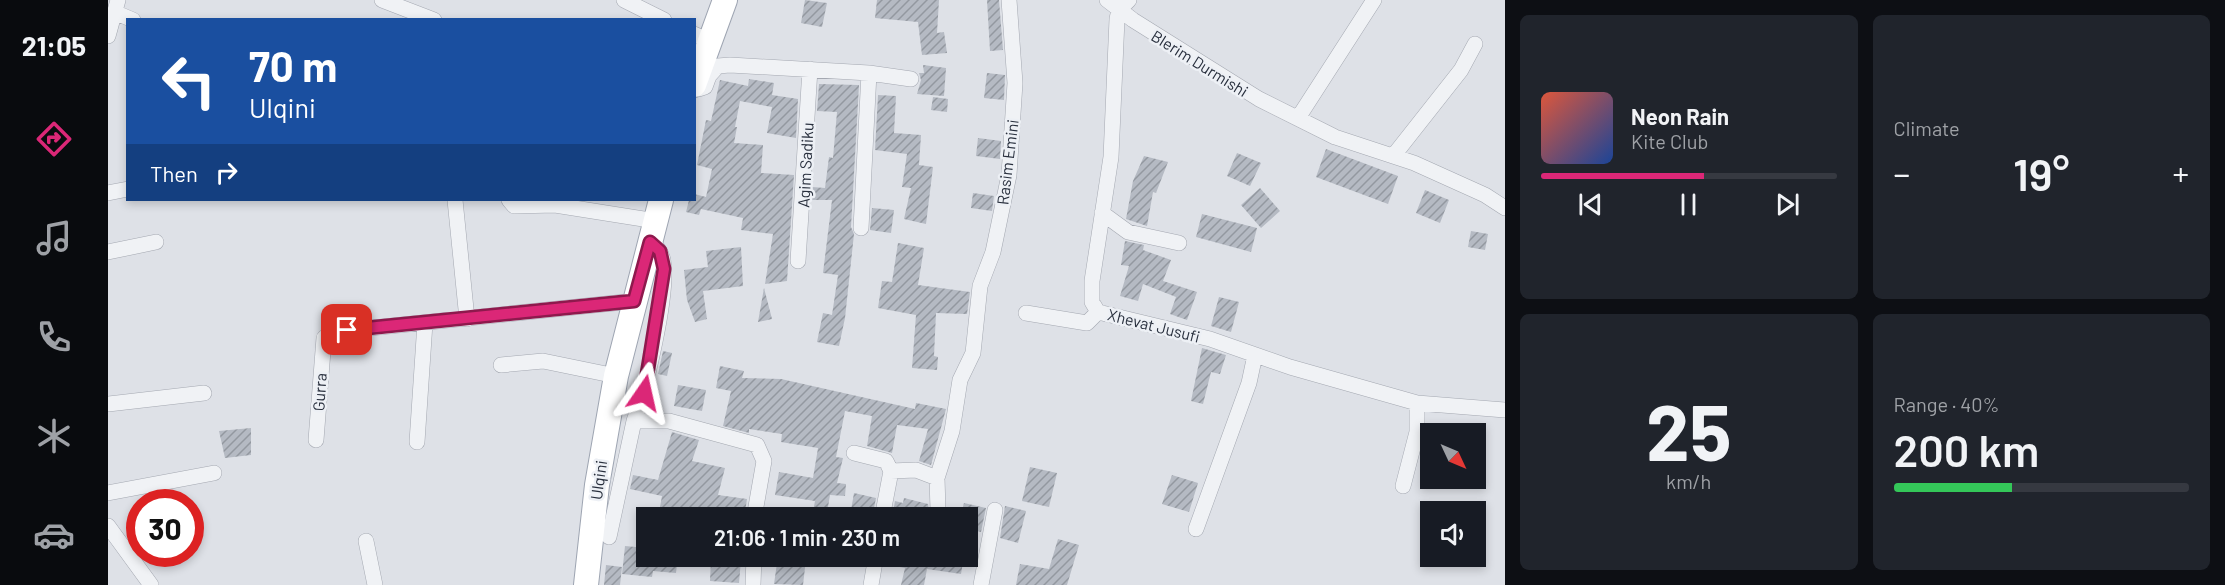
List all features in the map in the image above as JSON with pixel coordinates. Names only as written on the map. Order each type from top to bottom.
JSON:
[{"type":"main road","points":[[696,73],[702,38],[725,0]]},
{"type":"main road","name":"Ulqini","points":[[586,585],[597,485],[616,376],[656,221]]},
{"type":"street","points":[[382,0],[429,18]]},
{"type":"street","points":[[624,0],[660,18]]},
{"type":"street","name":"Rasim Emini","points":[[938,507],[937,478],[952,431],[960,380],[973,353],[980,286],[993,252],[1009,175],[1015,83],[1009,0]]},
{"type":"street","points":[[1298,118],[1374,0]]},
{"type":"street","name":"Blerim Durmishi","points":[[1118,3],[1236,86],[1335,137],[1394,155],[1485,195],[1505,208]]},
{"type":"street","name":"Xhevat Jusufi","points":[[1118,3],[1111,158],[1092,281],[1092,302],[1098,312],[1210,339],[1417,404],[1505,410]]},
{"type":"street","points":[[108,36],[116,6],[131,18]]},
{"type":"street","points":[[1394,155],[1461,70],[1475,44]]},
{"type":"street","points":[[696,91],[705,87],[709,76],[718,66],[810,69],[869,73],[911,79]]},
{"type":"street","name":"Agim Sadiku","points":[[798,261],[810,69]]},
{"type":"street","points":[[861,228],[869,73]]},
{"type":"street","points":[[108,193],[126,189]]},
{"type":"street","points":[[455,201],[467,319]]},
{"type":"street","points":[[510,201],[514,206],[566,207],[656,221],[656,245],[663,259],[661,295],[644,393],[634,420],[609,537]]},
{"type":"street","points":[[1102,213],[1128,232],[1179,243]]},
{"type":"street","points":[[108,252],[156,242]]},
{"type":"street","name":"Gurra","points":[[316,440],[324,338],[331,332],[634,301]]},
{"type":"street","points":[[1026,313],[1087,323],[1098,312]]},
{"type":"street","points":[[417,442],[425,323]]},
{"type":"street","points":[[1197,529],[1249,383],[1255,355]]},
{"type":"street","points":[[501,365],[543,362],[616,376]]},
{"type":"street","points":[[108,404],[204,393]]},
{"type":"street","points":[[1403,486],[1417,432],[1417,404]]},
{"type":"street","points":[[634,420],[669,421],[757,446],[764,461],[756,507]]},
{"type":"street","points":[[854,453],[886,461],[891,471],[884,507]]},
{"type":"street","points":[[891,471],[916,470],[937,478]]},
{"type":"street","points":[[108,493],[214,473]]},
{"type":"street","points":[[981,585],[995,510]]},
{"type":"street","points":[[108,526],[151,585]]},
{"type":"street","points":[[366,541],[375,585]]},
{"type":"street","points":[[753,567],[753,585]]},
{"type":"street","points":[[871,585],[874,567]]},
{"type":"building","points":[[805,0],[827,3],[822,27],[801,23]]},
{"type":"building","points":[[877,0],[939,0],[937,33],[944,32],[947,53],[922,55],[918,22],[875,18]]},
{"type":"building","points":[[987,0],[999,0],[1003,50],[990,51]]},
{"type":"building","points":[[923,65],[946,68],[944,96],[917,94],[921,80],[919,73],[924,73]]},
{"type":"building","points":[[987,73],[1005,75],[1004,100],[984,98]]},
{"type":"building","points":[[749,79],[774,83],[772,95],[798,99],[796,138],[767,133],[772,107],[740,101],[734,143],[763,145],[761,173],[794,175],[787,281],[765,284],[773,234],[741,230],[743,218],[701,209],[699,215],[686,212],[689,201],[696,201],[696,194],[706,197],[712,169],[697,165],[706,120],[711,121],[720,80],[748,86]]},
{"type":"building","points":[[819,84],[859,85],[851,227],[854,234],[845,318],[839,346],[817,342],[823,313],[832,315],[838,275],[823,273],[832,200],[812,200],[812,187],[825,188],[829,157],[833,158],[837,112],[817,111]]},
{"type":"building","points":[[878,95],[896,96],[894,133],[921,135],[919,165],[933,167],[926,224],[904,219],[911,188],[902,187],[907,154],[875,150]]},
{"type":"building","points":[[933,97],[948,99],[947,112],[931,110]]},
{"type":"building","points":[[978,138],[1001,141],[1000,159],[976,156]]},
{"type":"building","points":[[1326,149],[1398,176],[1388,204],[1316,177]]},
{"type":"building","points":[[1237,153],[1261,163],[1250,186],[1227,176]]},
{"type":"building","points":[[1144,156],[1168,162],[1156,193],[1153,192],[1147,226],[1126,219],[1133,181]]},
{"type":"building","points":[[1260,188],[1280,211],[1261,228],[1241,205]]},
{"type":"building","points":[[1425,190],[1449,200],[1440,223],[1416,213]]},
{"type":"building","points":[[973,193],[994,196],[992,211],[971,208]]},
{"type":"building","points":[[872,208],[894,210],[891,233],[870,230]]},
{"type":"building","points":[[1202,214],[1257,228],[1251,252],[1196,237]]},
{"type":"building","points":[[1471,231],[1488,234],[1485,250],[1468,247]]},
{"type":"building","points":[[1125,241],[1144,245],[1143,250],[1171,260],[1163,281],[1197,292],[1187,320],[1170,314],[1176,297],[1143,284],[1138,301],[1120,296],[1129,266],[1121,265]]},
{"type":"building","points":[[898,243],[924,248],[918,285],[970,292],[967,314],[936,313],[934,356],[938,357],[937,370],[912,368],[916,315],[878,308],[882,281],[892,282]]},
{"type":"building","points":[[741,247],[743,286],[703,291],[707,319],[695,322],[687,300],[684,270],[708,267],[706,251]]},
{"type":"building","points":[[764,288],[772,319],[758,322]]},
{"type":"building","points":[[1219,297],[1239,302],[1231,332],[1211,326]]},
{"type":"building","points":[[1202,348],[1226,355],[1220,374],[1211,372],[1203,404],[1191,401]]},
{"type":"building","points":[[663,351],[672,353],[667,376],[658,374]]},
{"type":"building","points":[[720,366],[744,371],[742,378],[781,379],[915,409],[916,403],[946,409],[931,465],[919,461],[928,429],[897,425],[892,453],[867,446],[872,416],[845,411],[836,457],[843,458],[837,483],[846,484],[845,496],[830,495],[828,507],[814,507],[815,501],[775,495],[779,472],[813,478],[818,448],[781,442],[782,434],[749,429],[749,433],[723,426],[731,391],[716,388]]},
{"type":"building","points":[[678,385],[706,390],[702,411],[674,406]]},
{"type":"building","points":[[251,428],[251,455],[225,458],[219,431]]},
{"type":"building","points":[[672,432],[699,440],[692,461],[725,468],[718,495],[747,499],[746,507],[660,507],[662,496],[630,489],[633,475],[658,480]]},
{"type":"building","points":[[1030,467],[1057,473],[1049,507],[1022,501]]},
{"type":"building","points":[[1172,475],[1198,483],[1189,512],[1162,504]]},
{"type":"building","points":[[854,493],[876,498],[874,507],[852,507]]},
{"type":"building","points":[[904,498],[928,504],[928,507],[894,507],[895,501],[903,503]]},
{"type":"building","points":[[964,503],[986,508],[981,532],[978,531],[978,507],[963,507]]},
{"type":"building","points":[[1005,506],[1026,511],[1018,543],[1000,538]]},
{"type":"building","points":[[1058,539],[1079,545],[1067,585],[1016,585],[1020,564],[1049,569]]},
{"type":"building","points":[[625,546],[636,547],[636,567],[677,567],[676,573],[653,571],[652,577],[622,574]]},
{"type":"building","points":[[606,565],[622,567],[620,585],[604,585]]},
{"type":"building","points":[[711,567],[740,567],[739,583],[710,581]]},
{"type":"building","points":[[776,567],[805,567],[803,585],[774,584]]},
{"type":"building","points":[[900,567],[962,567],[961,574],[927,569],[924,585],[901,585],[905,568]]},
{"type":"route","points":[[347,330],[467,319],[620,300],[634,301],[650,242],[660,251],[664,269],[644,393]]}]
